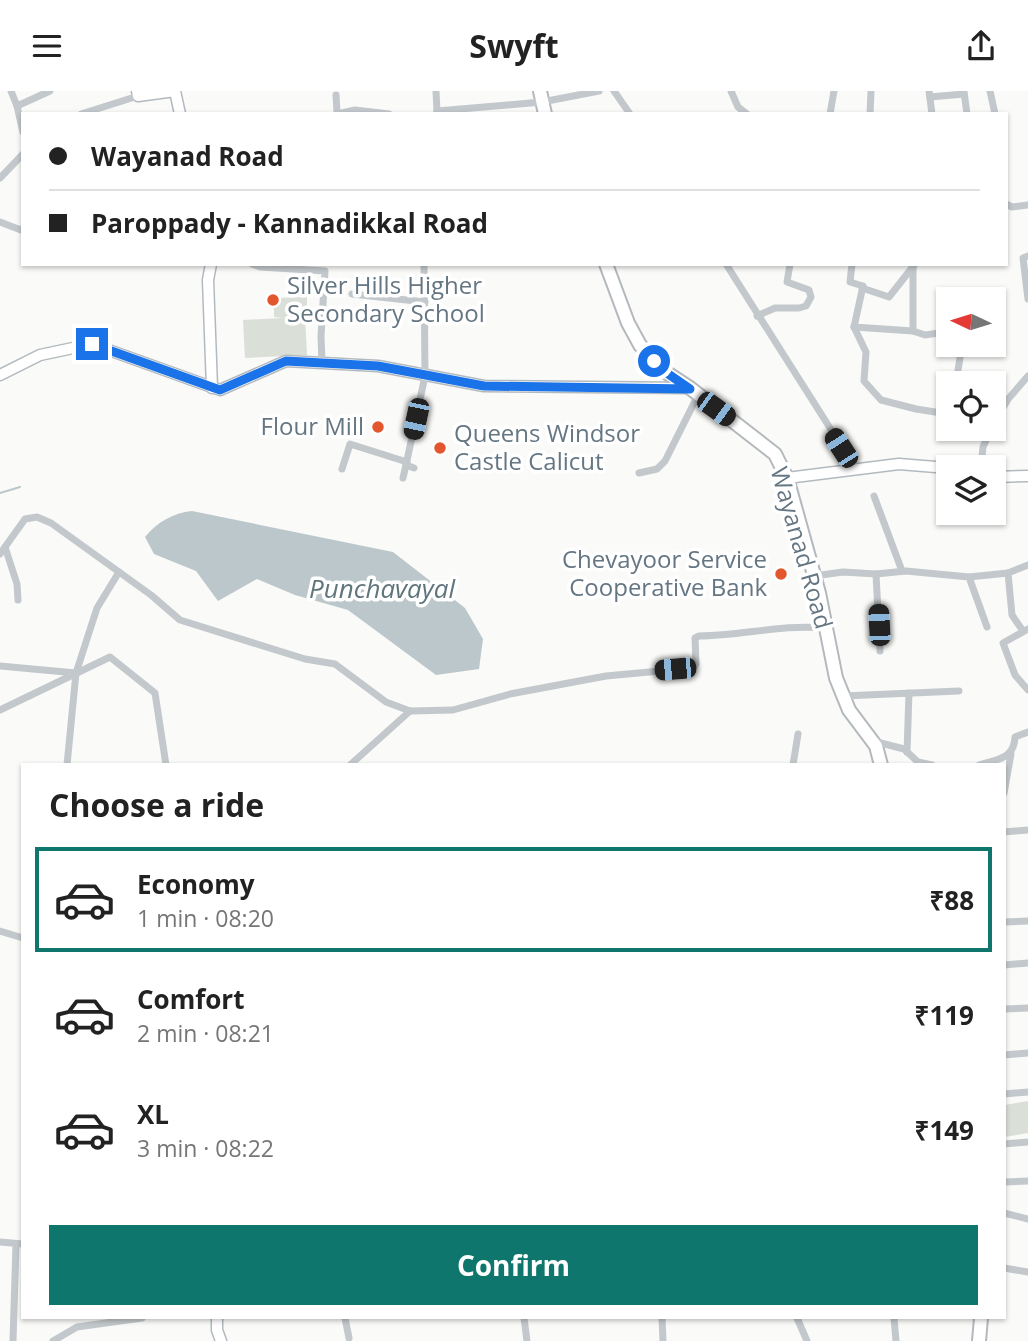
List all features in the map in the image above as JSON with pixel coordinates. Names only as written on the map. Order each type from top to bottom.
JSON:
[{"type":"highway","name":"Wayanad Road","points":[[607,266],[628,323],[640,345],[661,369],[775,454],[787,478],[814,576],[842,696],[872,741],[880,763]]},
{"type":"highway","points":[[979,1341],[981,1319]]},
{"type":"main road","points":[[137,93],[175,91],[180,112]]},
{"type":"main road","points":[[211,266],[208,280],[212,387]]},
{"type":"main road","points":[[0,375],[40,355],[92,344],[220,390],[286,361],[378,366],[484,386],[694,392]]},
{"type":"main road","points":[[787,478],[899,464],[936,466]]},
{"type":"main road","points":[[1006,477],[1028,476]]},
{"type":"main road","points":[[217,1319],[221,1341]]},
{"type":"street","points":[[11,91],[21,123]]},
{"type":"street","points":[[17,106],[50,91]]},
{"type":"street","points":[[436,91],[436,112]]},
{"type":"street","points":[[446,112],[543,102],[599,91]]},
{"type":"street","points":[[614,91],[629,112]]},
{"type":"street","points":[[730,91],[738,107],[744,112]]},
{"type":"street","points":[[830,112],[834,91]]},
{"type":"street","points":[[870,112],[871,91]]},
{"type":"street","points":[[990,91],[995,112]]},
{"type":"street","points":[[86,112],[137,93]]},
{"type":"street","points":[[932,112],[930,94],[964,93],[967,112]]},
{"type":"street","points":[[336,95],[337,112]]},
{"type":"street","points":[[343,112],[372,112]]},
{"type":"street","points":[[0,179],[21,157]]},
{"type":"street","points":[[1008,205],[1028,205]]},
{"type":"street","points":[[0,222],[21,230]]},
{"type":"street","points":[[1028,255],[1023,258],[1028,299]]},
{"type":"street","points":[[269,266],[325,271],[322,363]]},
{"type":"street","points":[[403,478],[409,465],[425,376],[424,266]]},
{"type":"street","points":[[727,266],[856,470]]},
{"type":"street","points":[[757,316],[775,308],[799,309],[806,306],[811,297],[809,290],[788,282],[790,266]]},
{"type":"street","points":[[852,266],[850,282],[889,297],[914,266]]},
{"type":"street","points":[[913,331],[914,266]]},
{"type":"street","points":[[862,288],[854,327],[866,352],[864,381],[881,400],[936,412]]},
{"type":"street","points":[[352,294],[425,302]]},
{"type":"street","points":[[854,327],[936,334]]},
{"type":"street","points":[[1006,403],[1028,376]]},
{"type":"street","points":[[639,473],[657,469],[665,461],[694,392]]},
{"type":"street","points":[[342,469],[350,444],[409,465]]},
{"type":"street","points":[[874,496],[902,571]]},
{"type":"street","points":[[0,554],[25,519],[37,517],[51,523],[180,620],[305,659],[335,664],[386,702],[410,711],[453,709],[510,694],[606,676],[693,669],[696,664],[695,638],[699,636],[726,636],[802,626],[824,628]]},
{"type":"street","points":[[5,547],[17,584],[18,600]]},
{"type":"street","points":[[814,576],[844,572],[876,575],[902,571],[969,577],[1008,573],[1028,565]]},
{"type":"street","points":[[67,763],[76,673],[97,608],[119,572]]},
{"type":"street","points":[[1008,573],[1012,615],[1025,630],[1003,643],[1015,675],[1028,690]]},
{"type":"street","points":[[876,575],[880,651]]},
{"type":"street","points":[[969,577],[987,627]]},
{"type":"street","points":[[0,710],[110,657],[155,693],[166,763]]},
{"type":"street","points":[[0,666],[76,673]]},
{"type":"street","points":[[842,696],[959,691]]},
{"type":"street","points":[[907,752],[909,693]]},
{"type":"street","points":[[352,763],[410,711]]},
{"type":"street","points":[[1006,782],[1011,754],[1015,748],[1015,737],[1028,732]]},
{"type":"street","points":[[793,763],[798,734]]},
{"type":"street","points":[[872,741],[904,749],[923,763]]},
{"type":"street","points":[[985,763],[1011,754]]},
{"type":"street","points":[[1006,832],[1028,830]]},
{"type":"street","points":[[1006,922],[1028,921]]},
{"type":"street","points":[[0,931],[21,938]]},
{"type":"street","points":[[1006,965],[1028,963]]},
{"type":"street","points":[[1006,1009],[1028,1008]]},
{"type":"street","points":[[1006,1055],[1028,1053]]},
{"type":"street","points":[[1006,1094],[1028,1092]]},
{"type":"street","points":[[1006,1144],[1028,1142]]},
{"type":"street","points":[[1006,1182],[1028,1181]]},
{"type":"street","points":[[1006,1214],[1028,1219]]},
{"type":"street","points":[[0,1242],[20,1244],[13,1341]]},
{"type":"street","points":[[1006,1268],[1028,1272]]},
{"type":"street","points":[[53,1341],[77,1327],[135,1319]]},
{"type":"street","points":[[345,1319],[349,1338]]},
{"type":"street","points":[[524,1319],[527,1341]]},
{"type":"street","points":[[662,1319],[663,1341]]},
{"type":"street","points":[[797,1319],[807,1341]]},
{"type":"street","points":[[894,1319],[896,1341]]},
{"type":"shaded area","points":[[307,297],[307,355],[245,358],[243,320],[283,318],[274,317],[274,298]]},
{"type":"shaded area","points":[[1028,1101],[1028,1133],[1006,1137],[1006,1105]]},
{"type":"water","name":"Punchavayal","points":[[192,511],[393,552],[465,608],[483,639],[479,669],[436,675],[348,610],[295,595],[257,579],[218,601],[196,571],[154,554],[145,537],[166,519]]},
{"type":"waterway","points":[[0,493],[20,487]]},
{"type":"place","name":"Silver Hills Higher Secondary School","points":[[273,300]]},
{"type":"place","name":"Flour Mill","points":[[378,427]]},
{"type":"place","name":"Queens Windsor Castle Calicut","points":[[440,448]]},
{"type":"place","name":"Chevayoor Service Cooperative Bank","points":[[781,574]]},
{"type":"route","points":[[92,344],[220,390],[286,361],[378,366],[484,386],[690,389],[654,361]]}]
